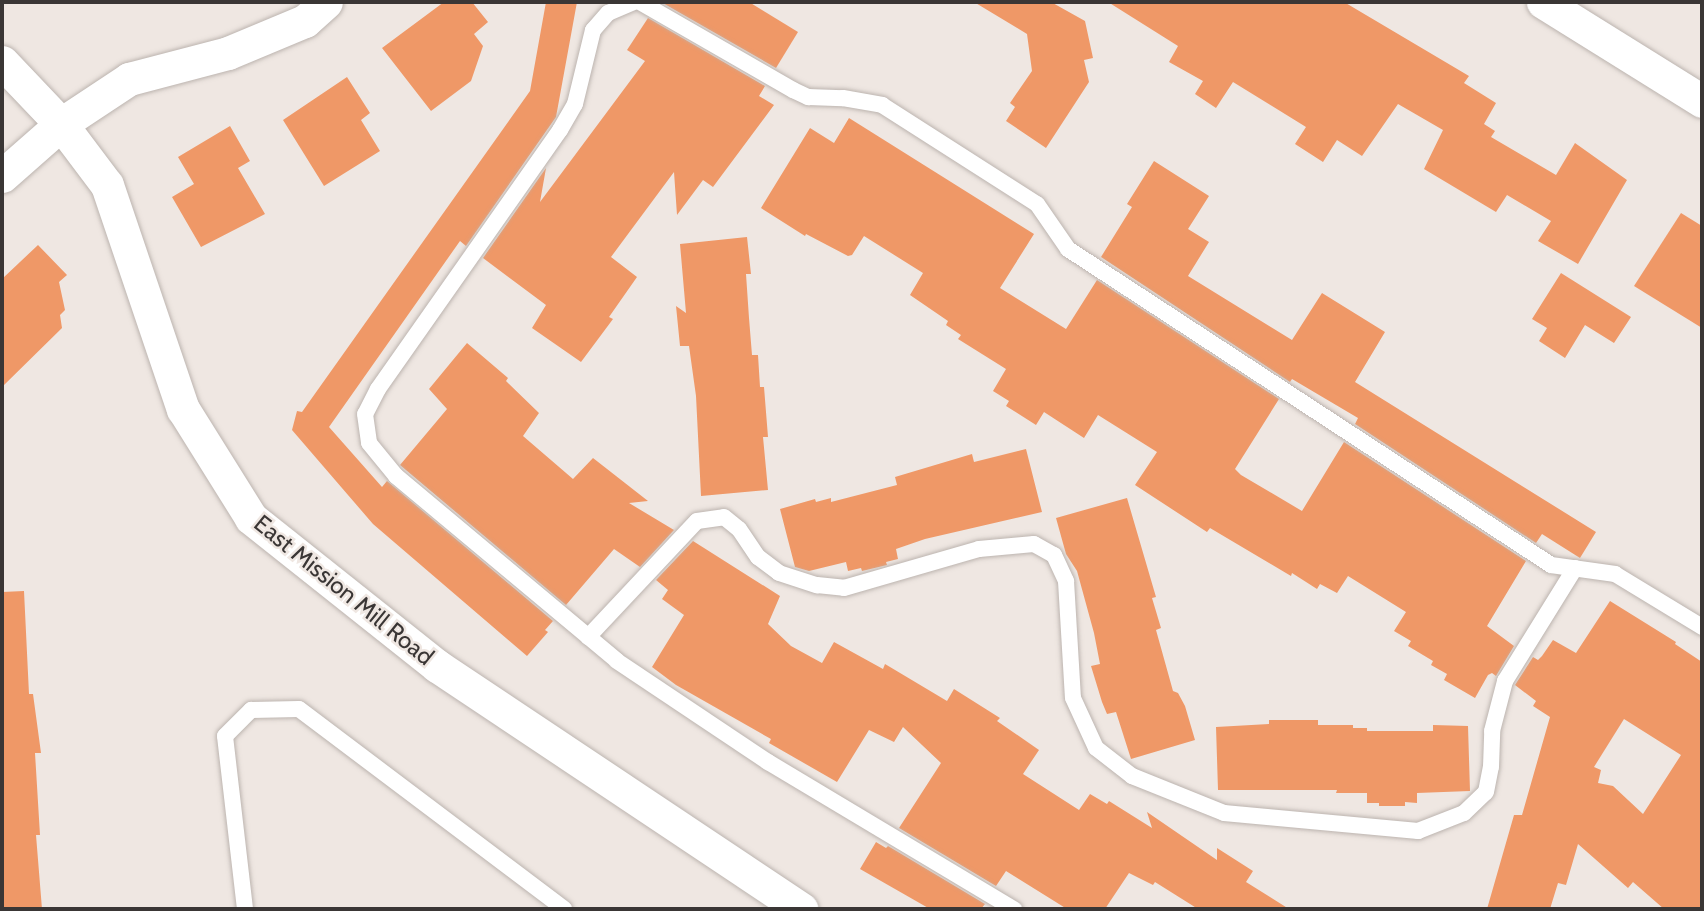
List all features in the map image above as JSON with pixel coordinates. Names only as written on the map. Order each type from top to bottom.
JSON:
[{"type":"street","points":[[2,176],[61,124],[129,79],[228,53],[305,21],[326,2]]},
{"type":"street","points":[[1544,2],[1702,101]]},
{"type":"street","name":"East Mission Mill Road","points":[[2,62],[61,124],[107,185],[183,409],[251,519],[438,666],[802,909]]},
{"type":"lane","points":[[634,2],[608,13],[593,30],[575,104],[561,130],[378,389],[365,414],[369,443],[396,476],[617,661],[768,762],[1014,909]]},
{"type":"lane","points":[[640,2],[808,97],[843,98],[882,105],[1037,204],[1068,249],[1551,565],[1615,574],[1702,627]]},
{"type":"lane","points":[[588,637],[697,521],[724,517],[739,529],[758,557],[779,573],[817,585],[844,588],[979,549],[1034,544],[1054,555],[1066,582],[1073,698],[1096,748],[1132,776],[1224,813],[1418,831],[1464,813],[1486,792],[1491,767],[1492,731],[1505,681],[1575,568]]},
{"type":"lane","points":[[245,909],[225,736],[251,710],[299,709],[564,909]]},
{"type":"building","points":[[444,2],[472,2],[488,22],[474,34],[483,46],[471,81],[431,111],[382,48]]},
{"type":"building","points":[[546,2],[577,2],[556,117],[466,246],[460,241],[329,427],[382,487],[387,481],[553,621],[545,630],[548,632],[527,656],[373,524],[292,430],[297,411],[302,412],[530,91]]},
{"type":"building","points":[[661,2],[749,2],[798,32],[776,68]]},
{"type":"building","points":[[974,2],[1051,2],[1085,21],[1093,58],[1084,60],[1089,82],[1046,148],[1006,121],[1015,107],[1010,103],[1032,71],[1027,34]]},
{"type":"building","points":[[1108,2],[1344,2],[1469,76],[1464,83],[1496,103],[1484,124],[1495,131],[1491,137],[1556,175],[1575,143],[1627,180],[1578,264],[1538,241],[1551,221],[1507,195],[1496,212],[1424,169],[1443,130],[1398,104],[1362,156],[1337,140],[1323,162],[1295,144],[1306,127],[1233,82],[1216,108],[1195,94],[1203,81],[1169,62],[1178,46]]},
{"type":"building","points":[[648,18],[765,86],[759,96],[774,105],[713,187],[703,180],[677,215],[674,172],[611,257],[637,277],[609,317],[613,319],[581,362],[532,328],[546,305],[483,258],[546,168],[540,202],[645,61],[627,50]]},
{"type":"building","points":[[347,77],[370,113],[361,120],[380,151],[324,186],[283,120]]},
{"type":"building","points":[[849,118],[1034,234],[1000,288],[1066,329],[1097,280],[1279,399],[1235,469],[1241,475],[1302,511],[1344,442],[1526,561],[1487,626],[1514,646],[1496,676],[1492,673],[1488,675],[1475,698],[1444,680],[1447,674],[1431,665],[1433,661],[1408,646],[1411,641],[1394,631],[1406,612],[1348,576],[1337,593],[1320,584],[1317,589],[1210,528],[1207,532],[1135,485],[1157,452],[1098,415],[1084,438],[1044,412],[1036,425],[1006,406],[1009,401],[993,391],[1006,369],[958,339],[961,335],[946,325],[948,321],[910,295],[923,273],[864,236],[852,255],[848,256],[806,234],[805,236],[761,208],[810,128],[834,143]]},
{"type":"building","points":[[230,126],[250,161],[238,168],[265,214],[201,247],[172,197],[194,184],[178,157]]},
{"type":"building","points":[[1154,161],[1209,196],[1188,229],[1209,242],[1188,276],[1292,340],[1322,293],[1385,332],[1355,382],[1596,532],[1580,558],[1542,534],[1536,543],[1355,424],[1358,418],[1292,379],[1290,382],[1101,257],[1132,207],[1127,204]]},
{"type":"building","points":[[1681,213],[1702,226],[1702,328],[1634,286]]},
{"type":"building","points":[[747,237],[751,274],[746,274],[752,355],[758,355],[760,387],[764,387],[768,437],[763,437],[768,490],[701,496],[696,396],[689,346],[680,346],[676,306],[686,313],[680,244]]},
{"type":"building","points":[[38,245],[67,275],[59,282],[65,310],[60,315],[62,328],[2,387],[2,279]]},
{"type":"building","points":[[1561,273],[1631,317],[1614,343],[1585,325],[1565,358],[1539,341],[1547,328],[1532,319]]},
{"type":"building","points":[[467,343],[508,378],[506,381],[539,413],[523,436],[573,479],[593,458],[648,501],[629,503],[674,530],[640,567],[614,549],[566,605],[400,465],[447,409],[429,389]]},
{"type":"building","points":[[1026,449],[1042,512],[925,539],[896,549],[898,559],[886,562],[887,565],[862,571],[861,568],[848,571],[846,562],[809,571],[795,567],[780,509],[815,499],[816,502],[831,498],[831,502],[897,485],[895,477],[972,454],[974,462]]},
{"type":"building","points":[[1127,498],[1156,597],[1152,598],[1161,628],[1156,630],[1173,691],[1178,693],[1185,706],[1195,740],[1131,759],[1116,712],[1107,714],[1102,702],[1091,666],[1100,664],[1094,633],[1077,571],[1066,554],[1056,518]]},
{"type":"building","points":[[693,541],[780,596],[768,624],[791,646],[822,663],[834,642],[883,669],[885,664],[947,701],[954,689],[1000,718],[997,721],[1039,750],[1023,774],[1079,810],[1090,794],[1107,804],[1109,801],[1152,828],[1147,812],[1217,860],[1217,848],[1253,871],[1246,882],[1289,909],[1198,909],[1155,882],[1153,885],[1129,873],[1105,909],[1067,909],[1006,871],[996,886],[899,828],[941,763],[903,727],[894,742],[869,730],[837,782],[769,743],[771,739],[676,685],[652,667],[684,615],[662,599],[668,590],[656,580]]},
{"type":"building","points":[[24,591],[29,694],[33,694],[41,753],[35,753],[40,835],[36,835],[42,909],[2,909],[2,592]]},
{"type":"building","points":[[1610,601],[1676,642],[1675,644],[1702,662],[1702,909],[1664,909],[1633,882],[1628,888],[1578,844],[1566,885],[1558,883],[1550,909],[1487,909],[1514,815],[1522,815],[1550,717],[1533,706],[1536,701],[1515,685],[1533,657],[1538,660],[1553,640],[1576,653]],"holes":[[[1624,719],[1681,755],[1643,814],[1613,786],[1598,783],[1601,770],[1594,767]]]},
{"type":"building","points":[[1269,720],[1318,720],[1318,725],[1353,725],[1353,728],[1367,728],[1367,731],[1433,731],[1433,725],[1468,726],[1470,791],[1417,793],[1417,803],[1379,806],[1379,803],[1367,803],[1367,793],[1336,793],[1337,790],[1218,790],[1216,727],[1269,724]]},
{"type":"building","points":[[876,842],[886,848],[888,846],[985,904],[981,909],[930,909],[860,869]]}]
